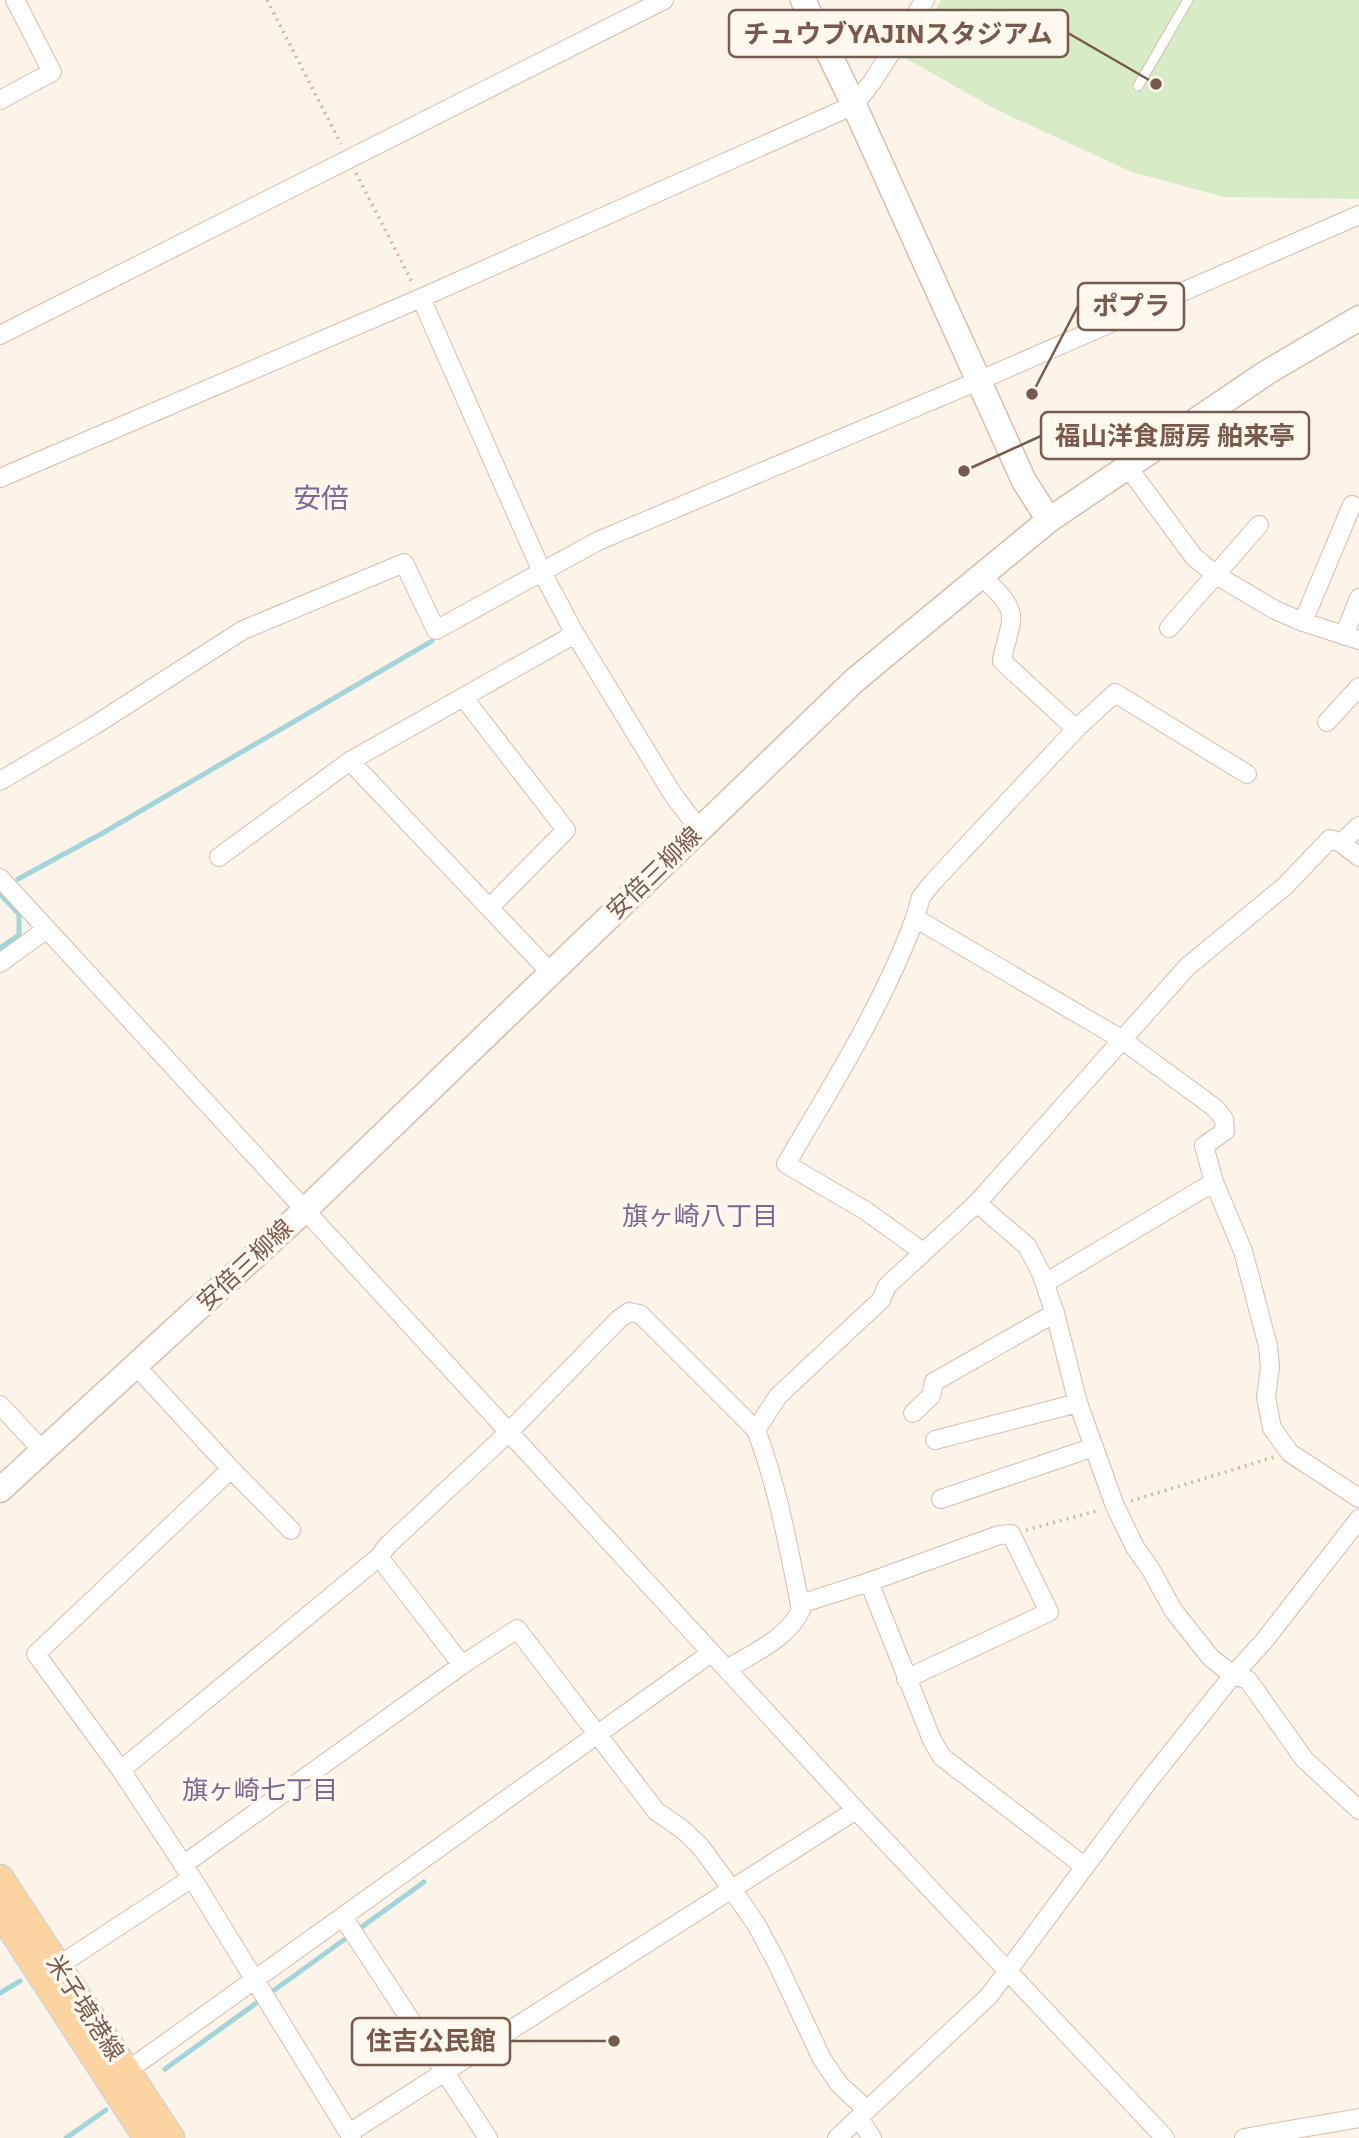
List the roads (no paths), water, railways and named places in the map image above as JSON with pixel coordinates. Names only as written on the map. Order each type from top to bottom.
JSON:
[{"type":"main road","name":"米子境港線","points":[[0,1878],[171,2138]]},
{"type":"main road","name":"米子境港線","points":[[0,1912],[147,2138]]},
{"type":"street","points":[[0,100],[52,72],[15,0]]},
{"type":"street","points":[[0,335],[664,0]]},
{"type":"street","points":[[803,0],[854,105],[1024,481],[1049,520]]},
{"type":"street","points":[[0,478],[421,298],[854,105],[925,0]]},
{"type":"street","points":[[0,781],[95,725],[243,630],[404,563],[436,630],[598,541],[978,381],[1359,215]]},
{"type":"street","points":[[421,298],[542,572],[575,634],[672,793],[699,829]]},
{"type":"street","name":"安倍三柳線","points":[[0,1490],[305,1209],[855,680],[1049,520],[1266,373],[1359,318]]},
{"type":"street","points":[[1127,466],[1194,557],[1216,575],[1275,610],[1352,638],[1359,598]]},
{"type":"street","points":[[1303,622],[1352,505]]},
{"type":"street","points":[[1169,628],[1259,525]]},
{"type":"street","points":[[980,575],[1007,604],[1012,619],[1002,661],[1076,729]]},
{"type":"street","points":[[219,857],[350,761],[575,634]]},
{"type":"street","points":[[1327,722],[1359,687]]},
{"type":"street","points":[[923,1252],[866,1211],[786,1164],[859,1040],[901,957],[921,897],[1076,729],[1115,692],[1247,774]]},
{"type":"street","points":[[463,697],[566,830],[490,907]]},
{"type":"street","points":[[350,761],[551,973]]},
{"type":"street","points":[[1341,843],[1359,826]]},
{"type":"street","points":[[756,1430],[778,1396],[881,1300],[887,1286],[977,1203],[1186,967],[1285,886],[1330,839],[1341,843],[1359,857]]},
{"type":"street","points":[[0,878],[856,1810],[1165,2138]]},
{"type":"street","points":[[915,918],[1121,1039],[1215,1108],[1224,1119],[1225,1131],[1204,1146],[1214,1182],[1243,1251],[1268,1346],[1270,1367],[1266,1397],[1272,1428],[1290,1453],[1359,1498]]},
{"type":"street","points":[[0,963],[47,929]]},
{"type":"street","points":[[1045,1283],[1214,1182]]},
{"type":"street","points":[[977,1203],[1027,1246],[1045,1283],[1078,1403],[1115,1506],[1135,1547],[1173,1610],[1211,1658],[1233,1675],[1248,1680],[1304,1759],[1359,1810]]},
{"type":"street","points":[[121,1770],[379,1557],[387,1546],[509,1432],[619,1319],[629,1312],[640,1314],[756,1430],[765,1454],[801,1610],[795,1622],[783,1634],[727,1669]]},
{"type":"street","points":[[912,1413],[931,1396],[934,1382],[1055,1313]]},
{"type":"street","points":[[135,1365],[291,1530]]},
{"type":"street","points":[[935,1440],[1078,1403]]},
{"type":"street","points":[[0,1405],[43,1451]]},
{"type":"street","points":[[941,1499],[1094,1447]]},
{"type":"street","points":[[231,1469],[36,1654],[121,1770],[188,1871],[350,2136],[731,1888],[856,1810]]},
{"type":"street","points":[[837,2138],[989,1996],[1147,1783],[1233,1675],[1264,1641],[1359,1519]]},
{"type":"street","points":[[800,1604],[999,1535],[1011,1534],[1049,1612],[906,1679]]},
{"type":"street","points":[[379,1557],[462,1665]]},
{"type":"street","points":[[869,1581],[906,1679],[942,1757],[1084,1866]]},
{"type":"street","points":[[58,1966],[462,1665],[517,1629],[656,1811],[700,1846],[731,1888],[766,1943],[822,2059],[863,2114],[872,2138]]},
{"type":"street","points":[[127,2071],[711,1653]]},
{"type":"street","points":[[343,1917],[488,2138]]},
{"type":"street","points":[[1244,2138],[1359,2118]]},
{"type":"lane","points":[[1138,86],[1188,0]]},
{"type":"waterway","points":[[18,879],[101,834],[432,641]]},
{"type":"waterway","points":[[0,894],[19,914],[19,935],[0,948]]},
{"type":"waterway","points":[[165,2069],[424,1882]]},
{"type":"waterway","points":[[0,1993],[20,1981]]},
{"type":"waterway","points":[[66,2138],[106,2110]]},
{"type":"place","name":"チュウブYAJINスタジアム","points":[[1156,84]]},
{"type":"place","name":"ポプラ","points":[[1032,394]]},
{"type":"place","name":"福山洋食厨房 舶来亭","points":[[964,471]]},
{"type":"place","name":"住吉公民館","points":[[614,2041]]},
{"type":"district","name":"安倍","points":[[321,498]]},
{"type":"district","name":"旗ヶ崎八丁目","points":[[700,1216]]},
{"type":"district","name":"旗ヶ崎七丁目","points":[[260,1790]]}]
